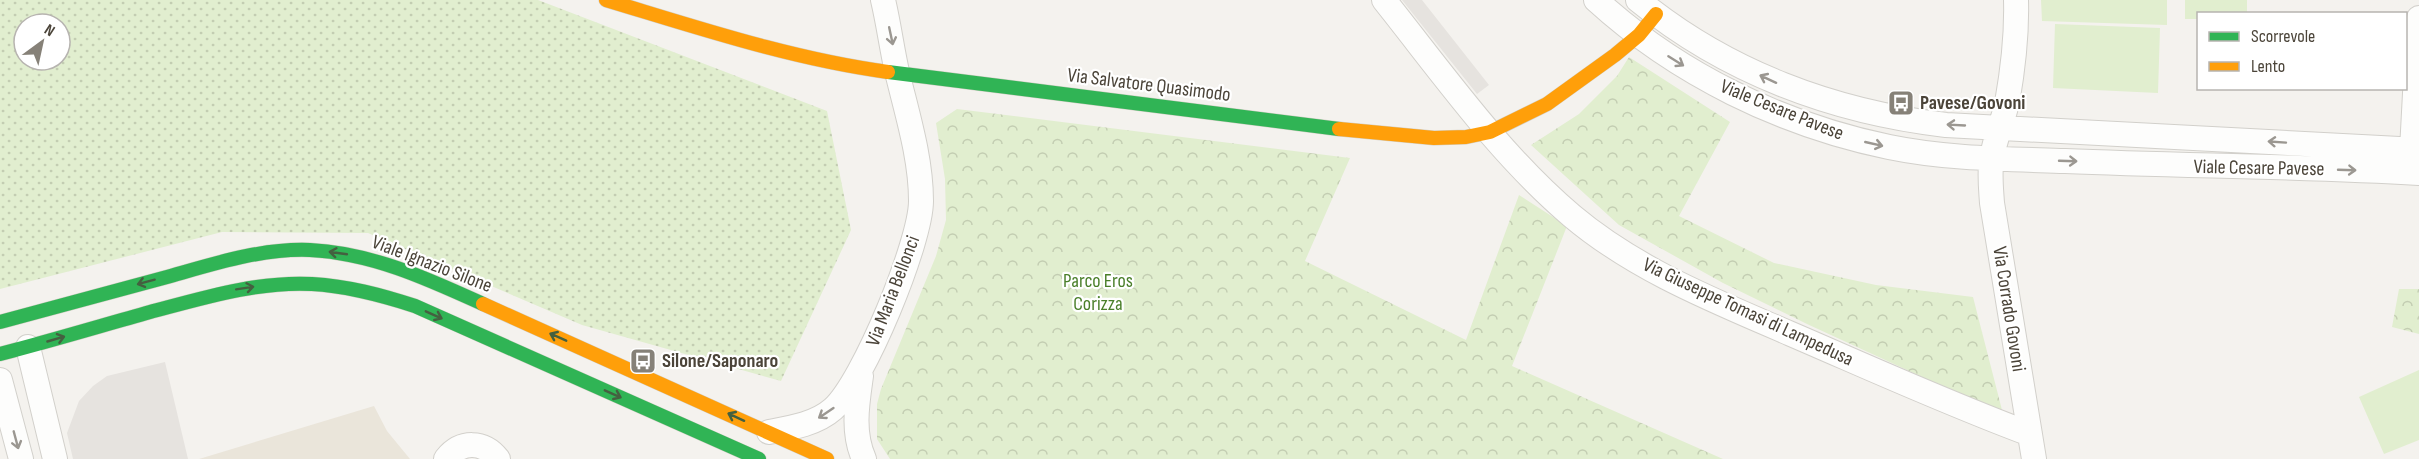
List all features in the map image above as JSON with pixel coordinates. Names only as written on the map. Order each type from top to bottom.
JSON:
[{"type":"street","name":"Via Salvatore Quasimodo","points":[[606,0],[771,48],[852,67],[1393,135],[1457,138],[1490,132],[1560,96],[1639,35],[1647,7]]},
{"type":"street","name":"Via Maria Bellonci","points":[[769,432],[812,422],[840,402],[862,368],[908,258],[920,216],[921,193],[916,159],[883,0]]},
{"type":"street","name":"Via Giuseppe Tomasi di Lampedusa","points":[[1384,0],[1490,132],[1522,168],[1590,231],[1637,262],[1720,303],[2030,434]]},
{"type":"street","name":"Viale Cesare Pavese","points":[[1596,0],[1674,60],[1722,87],[1780,114],[1832,133],[1892,148],[1959,157],[2419,173]]},
{"type":"street","points":[[1991,158],[2007,104],[2013,60],[2016,0]]},
{"type":"street","name":"Viale Cesare Pavese","points":[[1647,7],[1724,58],[1778,84],[1893,118],[1946,125],[2416,150]]},
{"type":"street","points":[[2416,150],[2419,18]]},
{"type":"street","name":"Via Corrado Govoni","points":[[1991,158],[1992,203],[2034,459]]},
{"type":"street","name":"Viale Ignazio Silone","points":[[0,321],[241,258],[293,250],[344,254],[380,262],[427,279],[827,459]]},
{"type":"street","points":[[0,354],[238,289],[297,283],[347,287],[376,293],[415,306],[759,459]]},
{"type":"street","points":[[28,347],[55,459]]},
{"type":"street","name":"Via Maria Bellonci","points":[[862,368],[856,424],[858,444],[864,459]]},
{"type":"street","points":[[0,380],[21,459]]},
{"type":"street","points":[[446,459],[455,450],[465,445],[475,445],[485,447],[498,459]]},
{"type":"shaded area","points":[[1402,0],[1422,0],[1489,85],[1477,94]]},
{"type":"shaded area","points":[[165,362],[188,459],[73,459],[67,433],[79,401],[93,386],[107,376]]},
{"type":"shaded area","points":[[374,406],[387,431],[410,459],[199,459]]},
{"type":"green space","points":[[0,0],[538,0],[827,111],[851,230],[781,381],[582,325],[368,233],[222,232],[0,289]]},
{"type":"green space","points":[[2041,0],[2167,0],[2167,25],[2042,21]]},
{"type":"green space","points":[[2185,0],[2247,0],[2247,12],[2197,12],[2197,19],[2185,19]]},
{"type":"green space","points":[[2055,24],[2160,28],[2158,93],[2053,88]]},
{"type":"green space","points":[[1629,57],[1730,122],[1679,216],[1774,263],[1876,285],[1973,297],[2002,410],[1970,399],[1807,324],[1723,283],[1619,225],[1531,145],[1579,114],[1617,76]]},
{"type":"green space","name":"Parco Eros Corizza","points":[[957,109],[1350,158],[1305,261],[1466,340],[1519,195],[1567,226],[1512,366],[1723,459],[890,459],[877,439],[877,404],[881,389],[936,256],[946,220],[945,179],[936,123]]},
{"type":"green space","points":[[2399,289],[2419,289],[2419,334],[2392,327]]},
{"type":"green space","points":[[2419,370],[2419,440],[2384,454],[2359,397]]},
{"type":"traffic: fast","points":[[888,72],[1339,129]]},
{"type":"traffic: fast","points":[[0,322],[220,262],[256,254],[292,250],[333,252],[377,262],[420,277],[483,304]]},
{"type":"traffic: fast","points":[[0,354],[190,301],[251,288],[292,284],[338,287],[415,306],[759,459]]},
{"type":"traffic: slow","points":[[606,0],[781,51],[888,72]]},
{"type":"traffic: slow","points":[[1339,129],[1434,138],[1466,137],[1490,132],[1547,104],[1615,55],[1639,35],[1656,14]]},
{"type":"traffic: slow","points":[[483,304],[827,459]]},
{"type":"place","name":"Pavese/Govoni","points":[[1901,103]]},
{"type":"place","name":"Silone/Saponaro","points":[[643,361]]}]
